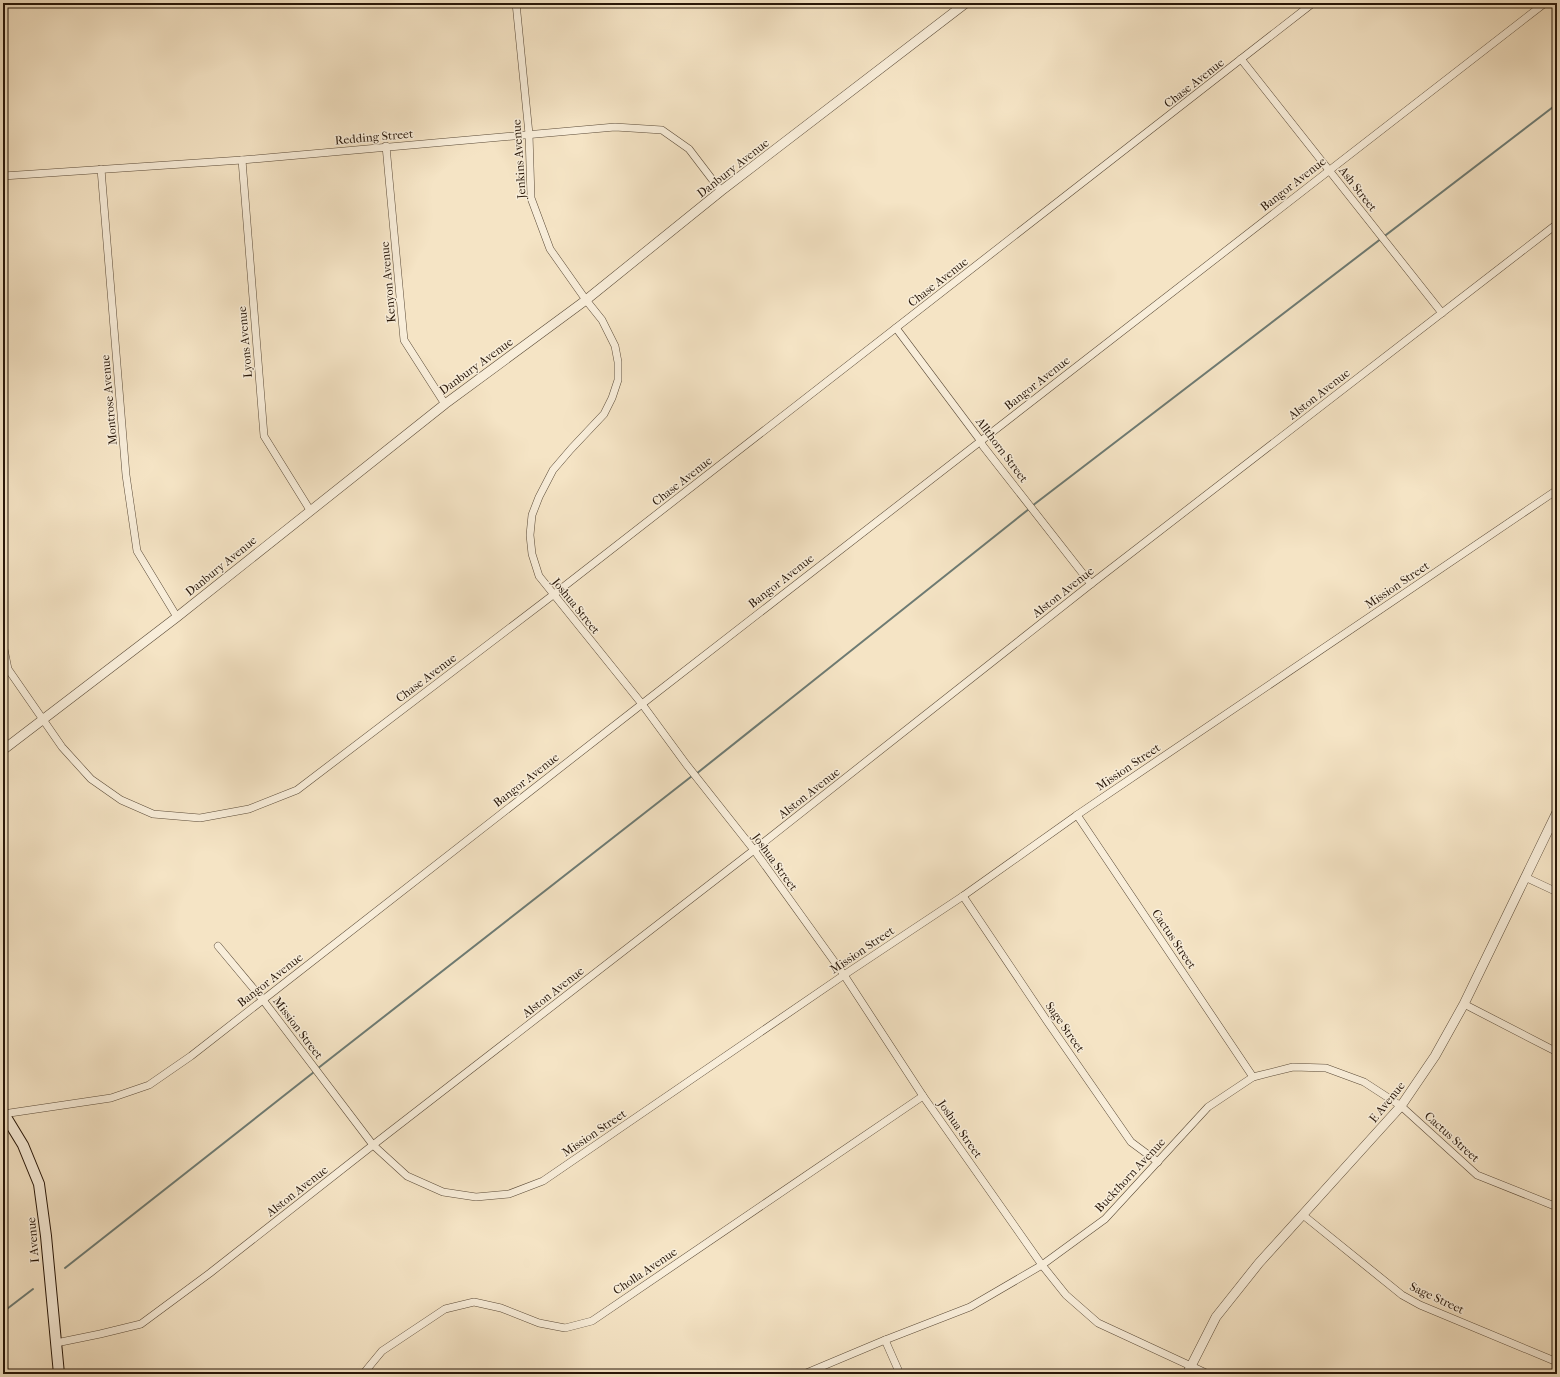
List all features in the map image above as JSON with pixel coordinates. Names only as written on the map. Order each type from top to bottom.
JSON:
[{"type":"main road","name":"I Avenue","points":[[3,1113],[23,1145],[39,1184],[43,1201],[59,1374]]},
{"type":"street","name":"Jenkins Avenue","points":[[516,3],[529,134],[531,198],[550,249],[586,300]]},
{"type":"street","name":"Danbury Avenue","points":[[3,750],[177,617],[445,404],[586,300],[721,191],[966,3]]},
{"type":"street","name":"Chase Avenue","points":[[3,644],[8,669],[62,747],[91,779],[121,800],[153,814],[200,818],[249,809],[297,790],[553,595],[1313,3]]},
{"type":"street","name":"Bangor Avenue","points":[[3,1113],[111,1098],[148,1085],[191,1056],[980,440],[1330,171],[1545,3]]},
{"type":"street","name":"Ash Street","points":[[1241,59],[1442,314]]},
{"type":"street","name":"Redding Street","points":[[3,176],[242,160],[386,146],[615,127],[662,130],[690,149],[721,191]]},
{"type":"street","name":"Kenyon Avenue","points":[[386,146],[404,340],[445,404]]},
{"type":"street","name":"Lyons Avenue","points":[[242,160],[264,436],[310,510]]},
{"type":"street","name":"Montrose Avenue","points":[[101,169],[126,475],[137,551],[177,617]]},
{"type":"street","name":"Alston Avenue","points":[[56,1343],[141,1324],[210,1273],[372,1145],[754,850],[1091,584],[1557,224]]},
{"type":"street","name":"Joshua Street","points":[[586,300],[602,320],[616,346],[618,380],[612,398],[604,414],[553,470],[532,515],[530,534],[532,554],[539,576],[642,704],[686,764],[754,850],[844,975],[923,1096],[1042,1265],[1066,1295],[1098,1323],[1188,1370],[1208,1374]]},
{"type":"street","name":"Allthorn Street","points":[[896,328],[983,446],[1091,584]]},
{"type":"street","name":"Mission Street","points":[[218,946],[263,1000],[372,1145],[407,1176],[443,1192],[476,1197],[509,1194],[543,1181],[844,975],[963,896],[1077,814],[1557,490]]},
{"type":"street","name":"E Avenue","points":[[1188,1370],[1216,1317],[1259,1263],[1401,1106],[1435,1056],[1464,1004],[1557,812]]},
{"type":"street","name":"Cactus Street","points":[[1077,814],[1253,1077]]},
{"type":"street","points":[[1525,877],[1557,892]]},
{"type":"street","name":"Sage Street","points":[[963,896],[1131,1142],[1158,1162]]},
{"type":"street","points":[[1464,1004],[1557,1052]]},
{"type":"street","name":"Buckthorn Avenue","points":[[804,1374],[885,1340],[970,1307],[1042,1265],[1105,1219],[1208,1107],[1253,1077],[1293,1067],[1326,1068],[1364,1082],[1401,1106]]},
{"type":"street","name":"Cholla Avenue","points":[[363,1374],[382,1351],[445,1309],[474,1302],[501,1308],[539,1323],[565,1328],[592,1321],[923,1096]]},
{"type":"street","name":"Cactus Street","points":[[1401,1106],[1477,1175],[1557,1208]]},
{"type":"street","name":"Sage Street","points":[[1303,1215],[1402,1295],[1420,1305],[1557,1362]]},
{"type":"street","points":[[885,1340],[900,1374]]},
{"type":"waterway","points":[[1032,506],[1557,104]]},
{"type":"waterway","points":[[696,774],[1029,509]]},
{"type":"waterway","points":[[317,1069],[692,776]]},
{"type":"waterway","points":[[65,1268],[314,1072]]},
{"type":"waterway","points":[[3,1312],[33,1289]]}]
